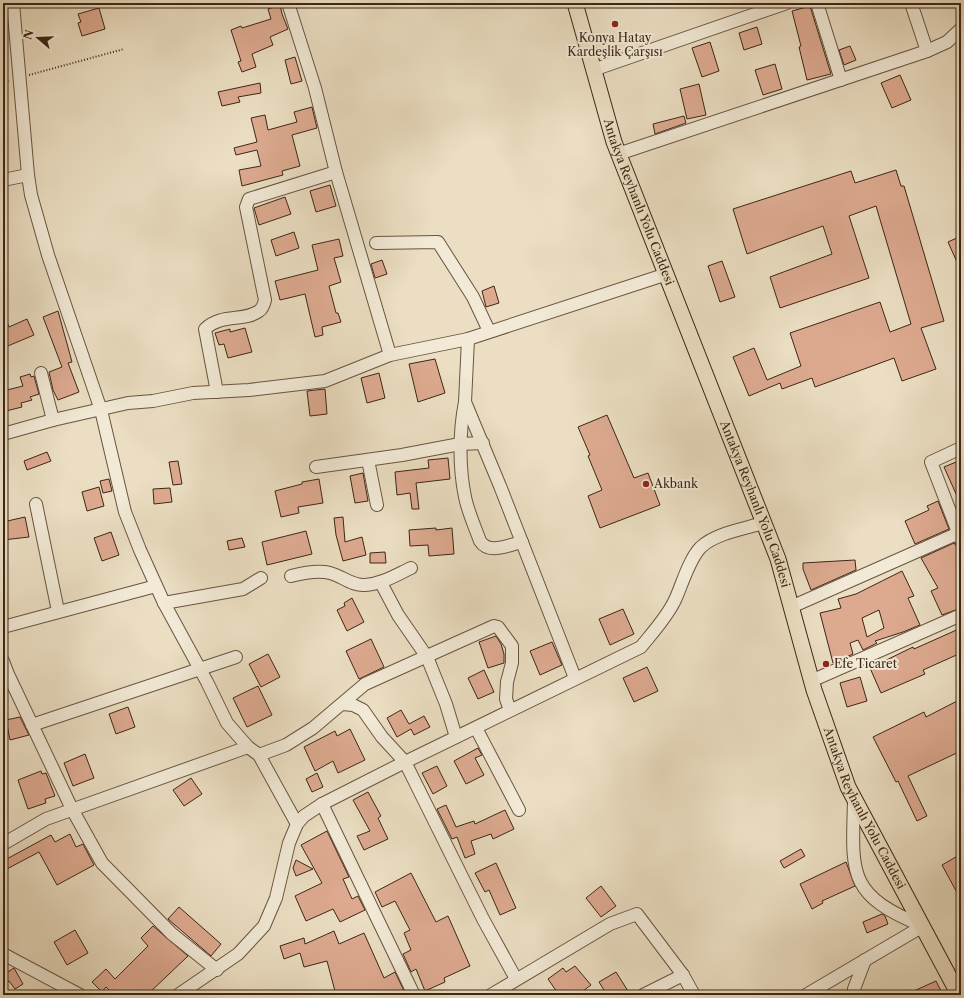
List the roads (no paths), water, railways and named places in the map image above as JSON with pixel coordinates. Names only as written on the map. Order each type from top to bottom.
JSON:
[{"type":"main road","name":"Antakya Reyhanlı Yolu Caddesi","points":[[575,3],[618,154],[667,274],[778,559],[811,681],[854,800],[959,995]]},
{"type":"street","points":[[13,3],[30,195],[48,255],[101,410],[126,512],[164,603],[200,670],[226,723],[248,747],[259,755],[297,824]]},
{"type":"street","points":[[288,3],[315,88],[336,172],[390,355]]},
{"type":"street","points":[[593,70],[787,3]]},
{"type":"street","points":[[817,3],[841,80]]},
{"type":"street","points":[[911,3],[927,51]]},
{"type":"street","points":[[618,154],[927,51],[947,42],[960,32]]},
{"type":"street","points":[[217,392],[205,329],[214,321],[253,314],[260,311],[266,300],[246,207],[249,199],[336,172]]},
{"type":"street","points":[[3,180],[28,175]]},
{"type":"street","points":[[376,243],[438,242],[473,297],[488,331]]},
{"type":"street","points":[[3,434],[87,411],[101,410],[128,403],[153,401],[194,393],[249,390],[325,380],[390,355],[468,339],[488,331],[667,274]]},
{"type":"street","points":[[468,339],[465,402],[461,420],[460,444],[465,497],[483,546],[491,549],[522,542]]},
{"type":"street","points":[[42,373],[53,420]]},
{"type":"street","points":[[465,402],[483,443],[575,678]]},
{"type":"street","points":[[316,467],[368,460],[460,444],[483,443]]},
{"type":"street","points":[[791,607],[960,536],[931,462],[961,448]]},
{"type":"street","points":[[368,460],[377,505]]},
{"type":"street","points":[[36,504],[58,611]]},
{"type":"street","points":[[178,995],[217,970],[238,954],[264,926],[276,898],[289,843],[297,824],[304,816],[322,804],[405,762],[641,647],[657,628],[674,601],[690,565],[701,548],[718,537],[764,523]]},
{"type":"street","points":[[291,576],[304,573],[330,573],[352,583],[364,585],[381,583],[411,568]]},
{"type":"street","points":[[164,603],[243,590],[261,578]]},
{"type":"street","points":[[381,583],[398,615],[428,657],[446,704],[456,737]]},
{"type":"street","points":[[3,627],[58,611],[156,586]]},
{"type":"street","points":[[811,681],[961,615]]},
{"type":"street","points":[[259,755],[286,745],[313,728],[364,684],[428,657],[494,626],[498,627],[512,646],[512,663],[507,682],[506,699],[510,710]]},
{"type":"street","points":[[32,725],[236,657]]},
{"type":"street","points":[[4,668],[72,809],[102,863],[172,934],[217,970]]},
{"type":"street","points":[[342,704],[353,705],[363,710],[382,737],[405,762],[483,919],[516,979]]},
{"type":"street","points":[[476,728],[519,810]]},
{"type":"street","points":[[3,844],[46,819],[248,747]]},
{"type":"street","points":[[854,800],[853,856],[858,880],[872,898],[882,906],[897,915],[923,926]]},
{"type":"street","points":[[322,804],[414,995]]},
{"type":"street","points":[[491,995],[610,924],[637,914],[683,975],[694,995]]},
{"type":"street","points":[[806,995],[923,926]]},
{"type":"street","points":[[3,954],[80,995]]},
{"type":"street","points":[[856,995],[854,989],[865,960]]},
{"type":"street","points":[[643,995],[683,975]]},
{"type":"place","name":"Konya Hatay Kardeşlik Çarşısı","points":[[615,24]]},
{"type":"place","name":"Akbank","points":[[646,484]]},
{"type":"place","name":"Efe Ticaret","points":[[826,664]]}]
